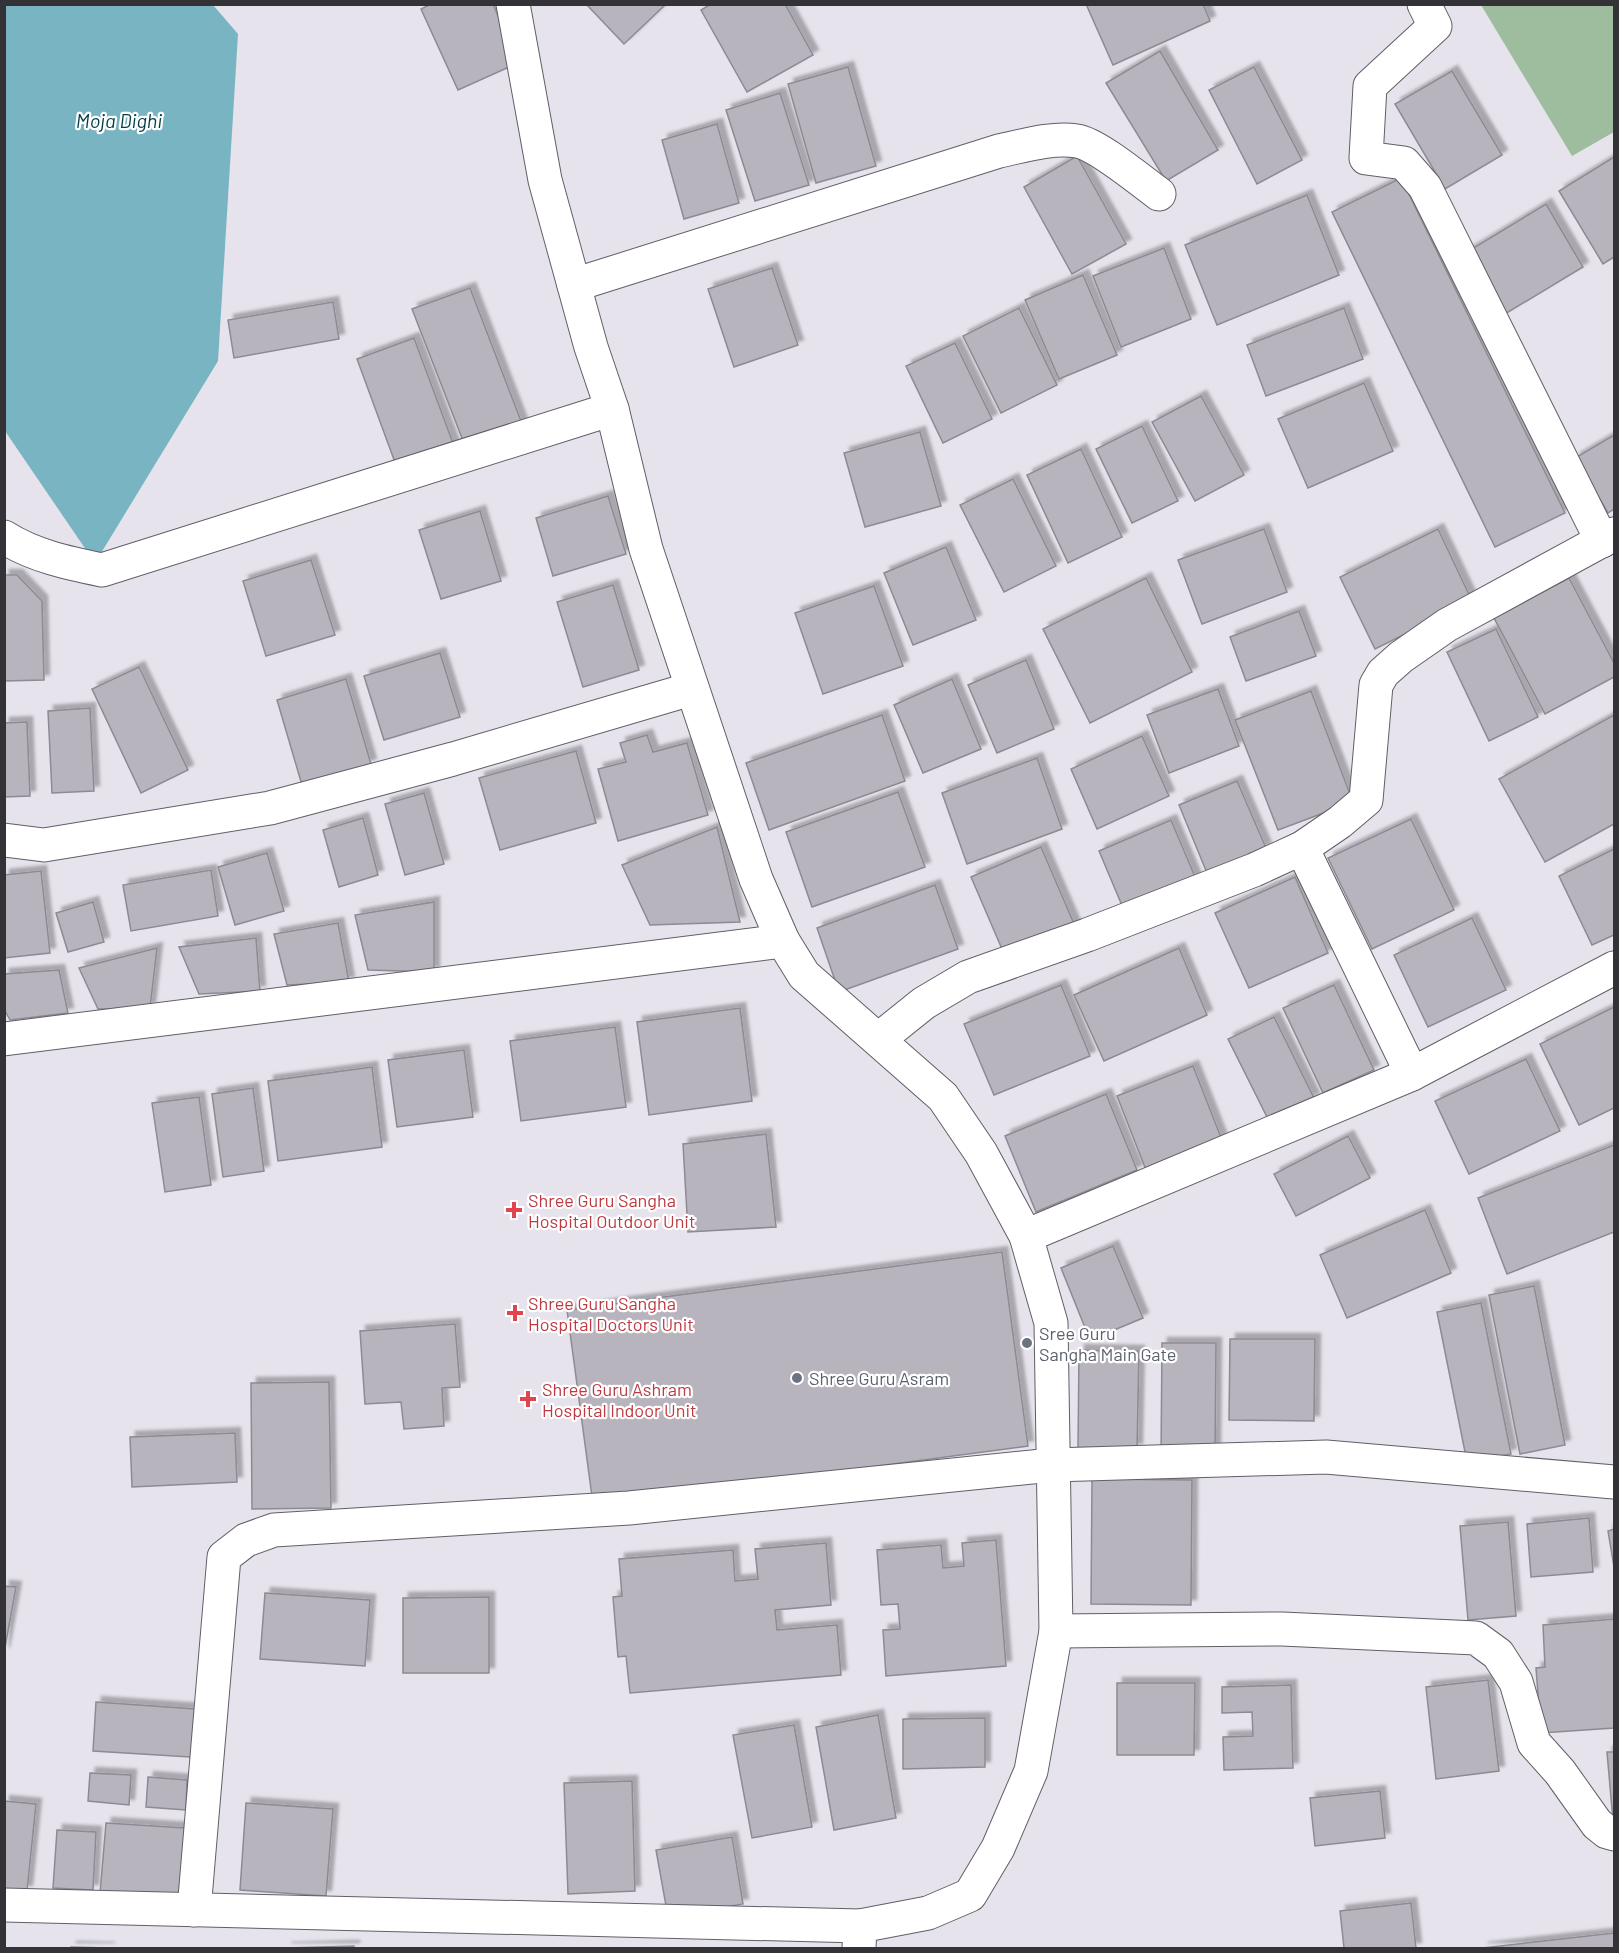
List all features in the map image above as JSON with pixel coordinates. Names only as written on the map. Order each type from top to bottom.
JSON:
[{"type":"street","points":[[4,1905],[194,1910],[860,1937],[928,1913],[970,1895],[998,1848],[1031,1771],[1056,1631],[1051,1323],[1026,1236],[981,1153],[943,1096],[804,975],[783,941],[756,879],[646,549],[612,409],[591,347],[545,180],[513,4]]},
{"type":"street","points":[[879,1039],[924,1003],[968,977],[1087,935],[1254,870],[1302,848],[1340,822],[1366,800],[1376,685],[1383,673],[1401,657],[1447,625],[1608,537],[1425,187],[1404,163],[1366,158],[1371,86],[1435,26],[1424,4]]},
{"type":"street","points":[[574,285],[999,151],[1044,142],[1079,141],[1114,161],[1159,194]]},
{"type":"street","points":[[4,537],[21,548],[65,563],[102,570],[612,409]]},
{"type":"street","points":[[4,840],[44,845],[270,808],[453,759],[691,688]]},
{"type":"street","points":[[1302,848],[1412,1074]]},
{"type":"street","points":[[4,1039],[783,941]]},
{"type":"street","points":[[1026,1236],[1412,1074],[1614,968]]},
{"type":"street","points":[[194,1910],[224,1557],[246,1540],[274,1530],[629,1508],[1052,1465],[1326,1457],[1614,1482]]},
{"type":"street","points":[[1056,1631],[1282,1629],[1476,1638],[1498,1654],[1516,1682],[1534,1743],[1560,1772],[1596,1824],[1606,1832],[1614,1834]]},
{"type":"green space","points":[[1481,5],[1614,5],[1614,132],[1572,156]]},
{"type":"water","name":"Moja Dighi","points":[[5,5],[213,5],[238,34],[218,361],[95,563],[5,431]]},
{"type":"building","points":[[431,4],[493,4],[518,63],[458,90],[421,9]]},
{"type":"building","points":[[586,4],[666,4],[624,44]]},
{"type":"building","points":[[711,4],[785,4],[813,55],[747,92],[701,10]]},
{"type":"building","points":[[1086,4],[1203,4],[1210,21],[1113,65]]},
{"type":"building","points":[[1160,51],[1218,150],[1166,181],[1106,83]]},
{"type":"building","points":[[848,67],[876,166],[816,183],[788,84]]},
{"type":"building","points":[[1254,67],[1302,160],[1257,184],[1209,90]]},
{"type":"building","points":[[1452,71],[1502,155],[1445,189],[1395,104]]},
{"type":"building","points":[[780,93],[809,185],[755,201],[726,110]]},
{"type":"building","points":[[717,124],[739,203],[684,219],[662,140]]},
{"type":"building","points":[[1077,156],[1126,244],[1072,274],[1024,187]]},
{"type":"building","points":[[1614,157],[1614,257],[1603,264],[1559,191]]},
{"type":"building","points":[[1401,178],[1565,513],[1495,547],[1332,212]]},
{"type":"building","points":[[1307,195],[1339,275],[1217,325],[1185,245]]},
{"type":"building","points":[[1546,204],[1583,267],[1505,314],[1467,252]]},
{"type":"building","points":[[1164,248],[1191,319],[1121,347],[1093,276]]},
{"type":"building","points":[[772,268],[798,345],[734,367],[708,289]]},
{"type":"building","points":[[1083,275],[1117,355],[1059,379],[1025,300]]},
{"type":"building","points":[[470,288],[524,429],[467,451],[412,309]]},
{"type":"building","points":[[333,302],[339,339],[234,358],[228,320]]},
{"type":"building","points":[[1019,308],[1057,385],[1001,413],[963,336]]},
{"type":"building","points":[[1344,308],[1363,359],[1266,396],[1247,345]]},
{"type":"building","points":[[414,338],[457,454],[400,476],[357,359]]},
{"type":"building","points":[[955,343],[992,419],[943,443],[906,366]]},
{"type":"building","points":[[1364,383],[1393,451],[1308,488],[1278,419]]},
{"type":"building","points":[[1201,396],[1244,475],[1195,501],[1152,422]]},
{"type":"building","points":[[1142,426],[1178,501],[1132,523],[1096,449]]},
{"type":"building","points":[[920,432],[941,506],[865,527],[844,453]]},
{"type":"building","points":[[1614,435],[1614,509],[1608,513],[1575,458]]},
{"type":"building","points":[[1081,449],[1122,537],[1068,563],[1027,475]]},
{"type":"building","points":[[1013,479],[1056,566],[1004,592],[960,505]]},
{"type":"building","points":[[608,496],[626,554],[553,576],[536,518]]},
{"type":"building","points":[[480,511],[501,581],[441,599],[419,530]]},
{"type":"building","points":[[1264,529],[1287,592],[1202,624],[1178,560]]},
{"type":"building","points":[[1438,529],[1472,601],[1375,649],[1340,577]]},
{"type":"building","points":[[946,547],[976,620],[913,645],[884,573]]},
{"type":"building","points":[[311,560],[335,635],[266,656],[243,581]]},
{"type":"building","points":[[4,575],[17,575],[42,601],[44,680],[4,681]]},
{"type":"building","points":[[1146,578],[1192,672],[1090,723],[1043,629]]},
{"type":"building","points":[[1569,578],[1614,663],[1614,677],[1545,714],[1494,618]]},
{"type":"building","points":[[613,585],[639,670],[583,687],[557,602]]},
{"type":"building","points":[[874,586],[903,666],[823,694],[795,613]]},
{"type":"building","points":[[1299,611],[1316,656],[1246,681],[1230,637]]},
{"type":"building","points":[[1496,629],[1538,717],[1489,741],[1447,652]]},
{"type":"building","points":[[440,653],[460,717],[384,740],[364,676]]},
{"type":"building","points":[[1026,660],[1054,729],[997,753],[968,685]]},
{"type":"building","points":[[139,667],[188,770],[141,793],[92,689]]},
{"type":"building","points":[[346,679],[371,764],[302,785],[277,700]]},
{"type":"building","points":[[952,679],[981,749],[923,773],[894,705]]},
{"type":"building","points":[[1218,689],[1239,746],[1169,773],[1147,715]]},
{"type":"building","points":[[1311,691],[1353,802],[1278,830],[1235,720]]},
{"type":"building","points":[[90,708],[94,791],[52,793],[48,711]]},
{"type":"building","points":[[882,715],[905,781],[769,830],[746,763]]},
{"type":"building","points":[[1614,715],[1614,824],[1545,862],[1499,779]]},
{"type":"building","points":[[27,722],[30,796],[4,797],[4,723]]},
{"type":"building","points":[[647,735],[653,752],[687,743],[708,815],[618,841],[598,769],[626,762],[620,743]]},
{"type":"building","points":[[1142,736],[1169,796],[1097,829],[1071,769]]},
{"type":"building","points":[[576,751],[596,823],[500,850],[479,778]]},
{"type":"building","points":[[1037,758],[1062,829],[967,864],[942,793]]},
{"type":"building","points":[[1237,781],[1266,848],[1207,873],[1179,805]]},
{"type":"building","points":[[898,792],[925,867],[812,907],[786,832]]},
{"type":"building","points":[[424,793],[444,864],[405,875],[385,804]]},
{"type":"building","points":[[363,818],[378,875],[339,887],[323,830]]},
{"type":"building","points":[[1411,819],[1454,910],[1372,949],[1328,858]]},
{"type":"building","points":[[1171,820],[1198,884],[1126,915],[1099,851]]},
{"type":"building","points":[[717,827],[740,922],[650,925],[622,865]]},
{"type":"building","points":[[1041,847],[1075,926],[1005,956],[971,877]]},
{"type":"building","points":[[1614,849],[1614,935],[1592,945],[1559,876]]},
{"type":"building","points":[[267,853],[284,911],[235,925],[218,867]]},
{"type":"building","points":[[211,870],[218,916],[131,931],[123,885]]},
{"type":"building","points":[[41,871],[50,953],[4,958],[4,875]]},
{"type":"building","points":[[1295,877],[1328,953],[1249,988],[1215,913]]},
{"type":"building","points":[[935,885],[958,949],[839,992],[817,928]]},
{"type":"building","points":[[93,902],[104,942],[68,952],[56,913]]},
{"type":"building","points":[[434,902],[434,972],[368,970],[355,915]]},
{"type":"building","points":[[1472,918],[1506,990],[1428,1027],[1394,955]]},
{"type":"building","points":[[338,923],[349,982],[287,985],[274,934]]},
{"type":"building","points":[[256,938],[260,991],[199,994],[179,947]]},
{"type":"building","points":[[157,948],[150,1008],[98,1009],[79,968]]},
{"type":"building","points":[[1179,948],[1207,1015],[1104,1061],[1074,995]]},
{"type":"building","points":[[59,970],[68,1013],[10,1020],[4,1009],[4,974]]},
{"type":"building","points":[[1061,985],[1090,1056],[994,1095],[964,1024]]},
{"type":"building","points":[[1334,985],[1374,1070],[1323,1093],[1283,1008]]},
{"type":"building","points":[[1614,1007],[1614,1108],[1579,1125],[1540,1044]]},
{"type":"building","points":[[740,1008],[752,1101],[649,1115],[637,1022]]},
{"type":"building","points":[[1274,1017],[1314,1098],[1269,1121],[1228,1039]]},
{"type":"building","points":[[615,1027],[626,1107],[521,1121],[510,1041]]},
{"type":"building","points":[[464,1050],[473,1117],[397,1127],[388,1060]]},
{"type":"building","points":[[1526,1059],[1560,1131],[1469,1174],[1435,1101]]},
{"type":"building","points":[[1193,1066],[1222,1140],[1146,1170],[1117,1096]]},
{"type":"building","points":[[372,1067],[382,1147],[278,1161],[268,1081]]},
{"type":"building","points":[[253,1088],[264,1171],[223,1177],[212,1094]]},
{"type":"building","points":[[1106,1094],[1137,1170],[1036,1212],[1005,1136]]},
{"type":"building","points":[[199,1097],[211,1185],[165,1192],[152,1103]]},
{"type":"building","points":[[766,1134],[776,1227],[688,1232],[683,1144]]},
{"type":"building","points":[[1348,1136],[1370,1178],[1296,1216],[1274,1174]]},
{"type":"building","points":[[1614,1145],[1614,1232],[1507,1274],[1478,1198]]},
{"type":"building","points":[[1425,1210],[1451,1273],[1347,1318],[1320,1255]]},
{"type":"building","points":[[1113,1246],[1143,1318],[1090,1340],[1061,1268]]},
{"type":"building","name":"Shree Guru Asram","points":[[1002,1252],[1028,1446],[593,1504],[567,1310]]},
{"type":"building","points":[[1534,1286],[1565,1445],[1520,1454],[1489,1295]]},
{"type":"building","points":[[1481,1303],[1511,1454],[1467,1462],[1437,1312]]},
{"type":"building","points":[[455,1324],[460,1387],[442,1388],[444,1426],[404,1429],[401,1402],[365,1404],[360,1331]]},
{"type":"building","points":[[1230,1339],[1315,1339],[1314,1421],[1229,1420]]},
{"type":"building","points":[[1162,1343],[1216,1343],[1215,1456],[1161,1456]]},
{"type":"building","points":[[1079,1350],[1139,1351],[1137,1449],[1078,1449]]},
{"type":"building","points":[[329,1382],[331,1508],[252,1509],[251,1383]]},
{"type":"building","points":[[235,1433],[237,1482],[132,1487],[130,1437]]},
{"type":"building","points":[[1092,1479],[1192,1480],[1191,1605],[1091,1604]]},
{"type":"building","points":[[1589,1518],[1593,1572],[1531,1577],[1527,1524]]},
{"type":"building","points":[[1508,1522],[1516,1616],[1468,1620],[1460,1526]]},
{"type":"building","points":[[1614,1529],[1614,1567],[1608,1531]]},
{"type":"building","points":[[996,1540],[1006,1666],[886,1676],[883,1630],[900,1629],[898,1604],[881,1605],[877,1550],[941,1545],[943,1568],[964,1566],[962,1543]]},
{"type":"building","points":[[826,1543],[831,1605],[775,1610],[777,1630],[837,1625],[841,1675],[630,1693],[626,1656],[618,1657],[613,1597],[622,1596],[619,1559],[733,1550],[735,1581],[758,1579],[755,1549]]},
{"type":"building","points":[[4,1586],[16,1587],[4,1653]]},
{"type":"building","points":[[265,1593],[370,1600],[365,1666],[260,1659]]},
{"type":"building","points":[[489,1597],[489,1673],[403,1673],[403,1598]]},
{"type":"building","points":[[1614,1619],[1614,1728],[1541,1733],[1536,1668],[1545,1667],[1543,1625]]},
{"type":"building","points":[[1488,1680],[1499,1771],[1436,1779],[1426,1687]]},
{"type":"building","points":[[1117,1683],[1195,1683],[1194,1755],[1117,1755]]},
{"type":"building","points":[[1291,1685],[1293,1768],[1224,1770],[1223,1737],[1253,1736],[1252,1712],[1222,1713],[1222,1687]]},
{"type":"building","points":[[96,1702],[210,1710],[206,1758],[93,1751]]},
{"type":"building","points":[[878,1715],[896,1818],[834,1830],[816,1727]]},
{"type":"building","points":[[985,1718],[985,1767],[903,1769],[903,1719]]},
{"type":"building","points":[[794,1725],[812,1827],[752,1838],[733,1735]]},
{"type":"building","points":[[1607,1752],[1614,1752],[1614,1821],[1613,1821]]},
{"type":"building","points":[[90,1773],[131,1775],[129,1805],[88,1801]]},
{"type":"building","points":[[148,1777],[187,1780],[186,1810],[146,1807]]},
{"type":"building","points":[[632,1781],[635,1891],[568,1894],[564,1783]]},
{"type":"building","points":[[1380,1791],[1385,1838],[1315,1846],[1310,1798]]},
{"type":"building","points":[[4,1801],[36,1804],[27,1891],[4,1889]]},
{"type":"building","points":[[246,1803],[333,1809],[326,1896],[240,1890]]},
{"type":"building","points":[[106,1823],[185,1828],[180,1898],[100,1893]]},
{"type":"building","points":[[57,1830],[96,1832],[93,1890],[53,1888]]},
{"type":"building","points":[[732,1837],[743,1904],[668,1917],[656,1850]]},
{"type":"building","points":[[1411,1903],[1416,1948],[1344,1948],[1340,1911]]},
{"type":"building","points":[[1614,1933],[1614,1948],[1482,1948]]},
{"type":"building","points":[[354,1946],[354,1948],[286,1948]]},
{"type":"place","name":"Shree Guru Sangha Hospital Outdoor Unit","points":[[514,1210]]},
{"type":"place","name":"Shree Guru Sangha Hospital Doctors Unit","points":[[515,1313]]},
{"type":"place","name":"Sree Guru Sangha Main Gate","points":[[1027,1343]]},
{"type":"place","name":"Shree Guru Asram","points":[[797,1378]]},
{"type":"place","name":"Shree Guru Ashram Hospital Indoor Unit","points":[[528,1399]]}]
